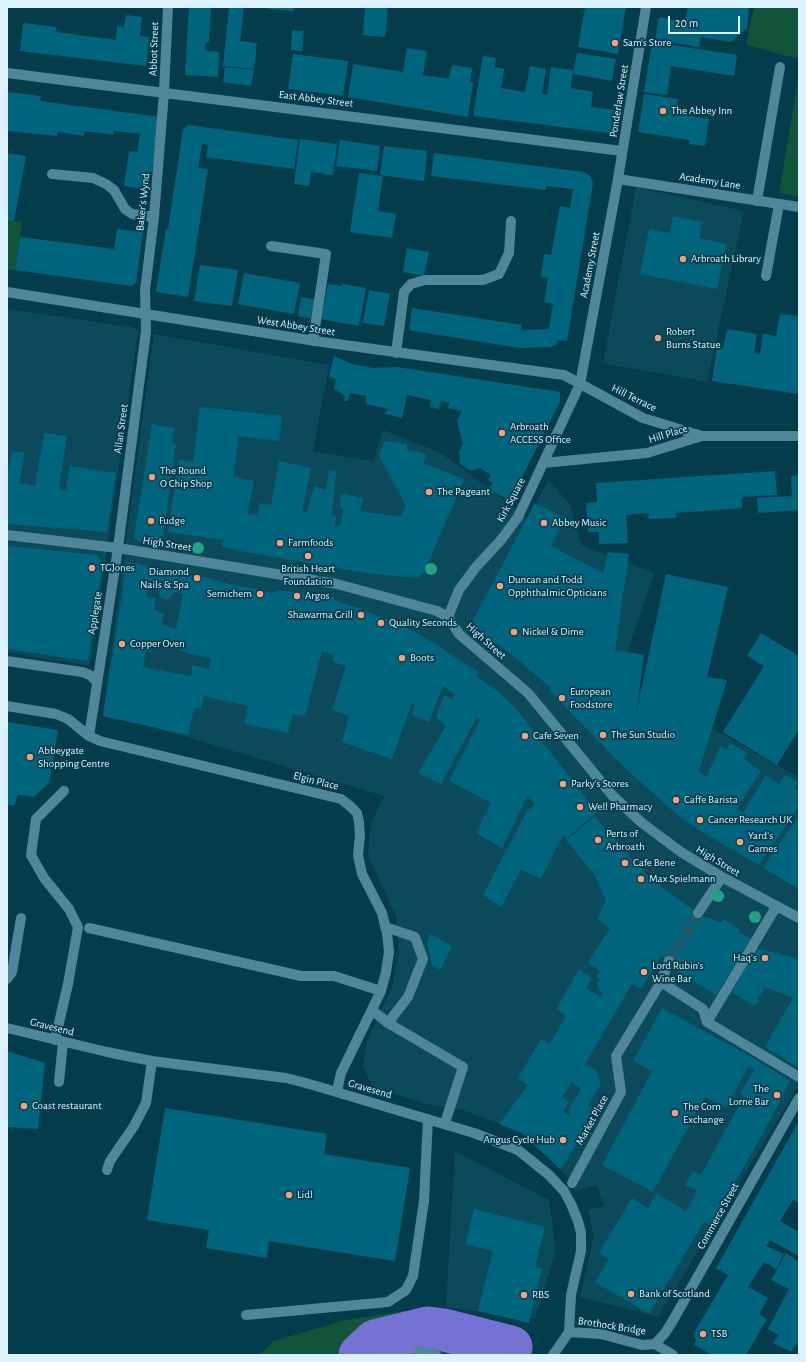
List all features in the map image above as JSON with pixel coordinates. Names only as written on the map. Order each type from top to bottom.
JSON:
[{"type":"street","name":"Abbot Street","points":[[164,92],[168,7]]},
{"type":"street","name":"Ponderlaw Street","points":[[622,151],[646,7]]},
{"type":"street","points":[[757,201],[780,67]]},
{"type":"street","name":"East Abbey Street","points":[[7,73],[622,151]]},
{"type":"street","name":"Baker's Wynd","points":[[145,313],[145,290],[154,217],[164,92]]},
{"type":"street","name":"Academy Street","points":[[580,384],[622,151]]},
{"type":"street","points":[[52,174],[92,178],[106,184],[114,190],[125,209],[132,214],[154,217]]},
{"type":"street","name":"Academy Lane","points":[[618,179],[799,207]]},
{"type":"street","points":[[766,276],[779,204]]},
{"type":"street","points":[[396,352],[404,292],[412,284],[425,280],[483,280],[499,274],[509,253],[511,221]]},
{"type":"street","points":[[271,246],[326,254],[313,341]]},
{"type":"street","name":"West Abbey Street","points":[[7,292],[313,341],[564,375],[580,384]]},
{"type":"street","name":"Allan Street","points":[[118,548],[146,331],[145,313]]},
{"type":"street","name":"Hill Terrace","points":[[580,384],[643,418],[702,436]]},
{"type":"street","name":"Kirk Square","points":[[448,617],[459,590],[476,567],[501,540],[518,517],[580,384]]},
{"type":"street","name":"Hill Place","points":[[543,463],[647,453],[702,436],[799,436]]},
{"type":"street","name":"High Street","points":[[7,535],[118,548],[337,584],[437,611],[448,617],[459,634],[528,693],[612,794],[642,823],[681,852],[722,877],[799,918]]},
{"type":"street","name":"Applegate","points":[[89,736],[118,548]]},
{"type":"street","points":[[7,661],[82,672],[90,675],[97,682]]},
{"type":"street","name":"Elgin Place","points":[[7,706],[56,714],[68,719],[89,736],[100,741],[341,800],[350,806],[356,813],[359,822],[360,836],[358,855],[362,874],[382,913],[389,952],[381,991],[341,1073],[337,1092]]},
{"type":"street","points":[[59,1082],[59,1040],[78,927],[69,909],[44,878],[31,855],[32,838],[36,819],[64,791]]},
{"type":"street","points":[[698,913],[722,877]]},
{"type":"street","points":[[708,1022],[776,907]]},
{"type":"street","points":[[7,979],[12,972],[21,918]]},
{"type":"street","points":[[385,927],[415,937],[423,958],[408,997],[388,1023]]},
{"type":"street","points":[[89,928],[301,976],[334,976],[381,991]]},
{"type":"street","name":"Market Place","points":[[572,1182],[622,1092],[616,1056],[661,982],[669,961]]},
{"type":"street","points":[[661,982],[703,1009],[708,1022],[799,1077]]},
{"type":"street","points":[[372,1010],[388,1023],[463,1067],[445,1124]]},
{"type":"street","name":"Gravesend","points":[[7,1028],[107,1052],[152,1061],[286,1078],[445,1124],[474,1133],[518,1150],[549,1175],[564,1191],[578,1221],[581,1233],[581,1251],[571,1295],[569,1332]]},
{"type":"street","points":[[107,1170],[110,1161],[134,1126],[146,1103],[152,1061]]},
{"type":"street","name":"Commerce Street","points":[[655,1344],[672,1322],[799,1098]]},
{"type":"street","points":[[246,1315],[388,1302],[406,1290],[413,1276],[424,1201],[428,1119]]},
{"type":"street","name":"Brothock Bridge","points":[[554,1355],[569,1332],[601,1334],[642,1345],[655,1344]]},
{"type":"street","points":[[655,1344],[673,1355]]},
{"type":"street","points":[[419,1351],[436,1355]]},
{"type":"shaded area","points":[[636,187],[744,211],[707,382],[603,363]]},
{"type":"shaded area","points":[[7,309],[132,327],[138,331],[90,666],[7,652]]},
{"type":"shaded area","points":[[154,334],[329,365],[313,451],[373,461],[383,430],[441,453],[528,518],[548,480],[570,504],[581,545],[654,573],[619,677],[799,777],[799,1085],[658,1317],[580,1297],[594,1236],[588,1210],[604,1206],[597,1185],[574,1191],[569,1178],[522,1133],[463,1110],[426,1104],[372,1086],[363,1066],[367,1041],[392,987],[399,952],[396,916],[368,856],[371,824],[384,796],[103,712]]},
{"type":"shaded area","points":[[455,1151],[549,1200],[556,1251],[535,1319],[446,1307]]},
{"type":"shaded area","points":[[448,1338],[483,1355],[379,1355],[389,1348]]},
{"type":"green space","points":[[754,7],[799,7],[799,59],[746,45]]},
{"type":"green space","points":[[799,73],[799,197],[779,193]]},
{"type":"green space","points":[[7,220],[22,222],[15,270],[7,269]]},
{"type":"green space","points":[[405,1311],[405,1319],[364,1330],[336,1355],[259,1355],[274,1341],[345,1320]]},
{"type":"building","points":[[189,7],[211,7],[209,42],[206,42],[205,51],[219,52],[218,77],[185,75]]},
{"type":"building","points":[[229,7],[244,7],[240,41],[257,43],[254,69],[223,66]]},
{"type":"building","points":[[268,7],[294,7],[294,11],[268,9]]},
{"type":"building","points":[[365,7],[388,7],[385,37],[363,35]]},
{"type":"building","points":[[585,7],[626,7],[618,54],[578,47]]},
{"type":"building","points":[[688,7],[749,7],[747,28],[731,42],[701,37],[699,47],[655,40],[659,17],[685,22]]},
{"type":"building","points":[[126,15],[142,17],[140,36],[149,37],[146,66],[20,51],[23,23],[56,27],[56,32],[116,40],[117,26],[124,27]]},
{"type":"building","points":[[292,30],[304,31],[302,51],[291,50]]},
{"type":"building","points":[[652,42],[737,55],[734,76],[671,66],[667,95],[644,92]]},
{"type":"building","points":[[407,48],[427,51],[423,75],[449,79],[452,65],[472,68],[470,82],[473,83],[468,117],[348,97],[353,64],[403,72]]},
{"type":"building","points":[[577,53],[616,59],[612,81],[573,74]]},
{"type":"building","points":[[293,54],[348,61],[343,96],[288,89]]},
{"type":"building","points":[[483,56],[496,58],[495,67],[504,69],[501,88],[525,92],[530,66],[546,69],[542,94],[547,95],[551,67],[573,70],[571,88],[593,92],[591,107],[614,110],[610,133],[473,116]]},
{"type":"building","points":[[225,67],[254,70],[251,86],[223,82]]},
{"type":"building","points":[[7,92],[41,96],[40,101],[160,117],[149,190],[124,186],[129,151],[137,152],[140,134],[114,131],[114,135],[85,131],[84,136],[58,132],[57,136],[7,131]]},
{"type":"building","points":[[644,94],[678,99],[676,114],[709,119],[705,146],[689,144],[690,140],[638,132]]},
{"type":"building","points":[[188,125],[298,140],[294,169],[206,157],[208,145],[202,144],[198,168],[208,169],[188,297],[156,292],[166,229],[168,229],[183,129]]},
{"type":"building","points":[[300,139],[337,144],[333,175],[311,172],[309,186],[294,184]]},
{"type":"building","points":[[340,140],[380,146],[377,171],[336,166]]},
{"type":"building","points":[[384,146],[427,151],[424,181],[380,175]]},
{"type":"building","points":[[7,153],[26,156],[14,221],[7,220]]},
{"type":"building","points":[[434,153],[584,172],[590,176],[593,183],[567,341],[558,340],[556,345],[550,347],[519,348],[409,330],[412,308],[522,325],[521,330],[549,329],[553,303],[544,302],[548,278],[541,277],[544,254],[551,255],[560,206],[570,208],[573,189],[546,186],[546,190],[431,176]]},
{"type":"building","points":[[359,173],[383,176],[378,211],[396,214],[392,238],[350,232]]},
{"type":"building","name":"Arbroath Library","points":[[673,216],[702,222],[699,238],[726,244],[717,289],[640,274],[649,229],[670,233]]},
{"type":"building","points":[[117,229],[143,232],[136,283],[131,286],[15,270],[20,237],[114,249]]},
{"type":"building","points":[[407,248],[429,252],[424,276],[403,272]]},
{"type":"building","points":[[200,265],[238,270],[232,306],[194,301]]},
{"type":"building","points":[[244,273],[300,283],[294,314],[238,304]]},
{"type":"building","points":[[328,284],[342,286],[342,284],[366,288],[359,326],[321,319]]},
{"type":"building","points":[[369,290],[390,294],[384,326],[363,323]]},
{"type":"building","points":[[301,297],[318,300],[315,319],[298,316]]},
{"type":"building","points":[[780,314],[799,316],[799,394],[712,381],[717,348],[723,349],[727,329],[757,334],[754,353],[760,354],[763,334],[776,336]]},
{"type":"building","name":"Arbroath ACCESS Office","points":[[334,356],[352,364],[373,368],[397,367],[560,392],[560,402],[510,501],[508,502],[505,501],[505,498],[494,492],[492,494],[488,492],[488,486],[490,487],[493,483],[488,480],[491,475],[480,468],[472,471],[460,464],[459,452],[463,444],[457,421],[462,411],[448,408],[449,403],[441,401],[439,409],[430,407],[431,400],[407,395],[402,418],[385,414],[388,409],[366,404],[366,396],[350,393],[348,401],[344,401],[345,396],[334,389],[336,379],[329,377]]},
{"type":"building","points":[[200,407],[282,416],[279,441],[239,436],[233,477],[254,481],[247,514],[257,515],[260,503],[271,505],[279,461],[311,468],[302,511],[307,512],[314,486],[326,490],[329,470],[336,471],[332,515],[336,516],[335,526],[340,526],[344,508],[340,507],[341,493],[363,498],[360,511],[401,517],[406,506],[379,456],[384,441],[407,444],[407,450],[427,454],[423,463],[464,479],[424,573],[417,578],[366,573],[240,551],[222,546],[223,540],[168,532],[179,460],[193,462]]},
{"type":"building","points":[[152,424],[174,428],[172,443],[176,444],[162,543],[137,540],[134,537]]},
{"type":"building","points":[[44,433],[67,436],[59,488],[66,490],[70,466],[116,473],[107,532],[7,524],[7,475],[12,451],[25,453],[19,483],[35,486]]},
{"type":"building","points":[[775,471],[777,495],[742,497],[742,508],[676,513],[676,518],[649,519],[648,513],[626,515],[628,543],[599,544],[599,532],[588,532],[586,503],[597,502],[596,483]]},
{"type":"building","points":[[799,475],[799,510],[758,513],[757,498],[792,496],[791,476]]},
{"type":"building","points":[[535,503],[565,518],[551,546],[603,573],[608,552],[629,554],[612,672],[616,650],[644,655],[636,714],[666,574],[728,587],[707,677],[727,680],[699,771],[706,777],[721,746],[726,750],[730,743],[747,753],[743,758],[761,771],[737,808],[743,813],[766,775],[779,784],[785,775],[798,782],[794,788],[799,791],[799,806],[759,865],[681,818],[615,758],[549,690],[551,688],[517,659],[471,624]]},
{"type":"building","points":[[7,546],[97,555],[103,563],[88,661],[7,649]]},
{"type":"building","points":[[127,562],[273,593],[277,590],[333,596],[335,601],[361,609],[413,631],[479,672],[476,676],[499,692],[518,711],[597,812],[567,838],[563,835],[541,879],[521,870],[501,907],[483,895],[527,811],[535,804],[528,795],[502,848],[476,833],[491,803],[449,781],[480,720],[477,717],[441,784],[418,773],[446,726],[436,717],[444,695],[452,699],[455,695],[443,685],[429,722],[412,715],[415,705],[412,703],[392,759],[342,742],[349,716],[332,710],[346,666],[333,662],[334,655],[322,651],[305,716],[293,714],[288,733],[244,724],[248,706],[204,696],[201,709],[194,708],[188,735],[103,716]],"holes":[[[148,587],[158,589],[160,597],[164,599],[169,599],[174,592],[183,594],[176,629],[162,624],[164,614],[154,610],[156,598],[146,597]],[[153,639],[193,655],[211,658],[209,669],[192,665],[191,676],[143,667],[146,651],[151,652]]]},
{"type":"building","points":[[761,633],[799,656],[799,729],[777,765],[723,732],[764,666],[747,656]]},
{"type":"building","name":"Abbeygate Shopping Centre","points":[[7,722],[58,730],[49,783],[34,797],[18,795],[14,806],[7,805]]},
{"type":"building","points":[[799,815],[799,889],[763,868]]},
{"type":"building","points":[[595,816],[623,850],[653,881],[698,913],[721,922],[723,919],[740,930],[738,932],[753,940],[747,945],[716,995],[674,969],[676,966],[661,956],[641,989],[632,984],[585,1064],[596,1070],[601,1084],[588,1105],[594,1109],[586,1120],[589,1122],[560,1169],[522,1133],[499,1124],[528,1085],[518,1078],[541,1039],[550,1044],[566,1016],[556,1009],[579,969],[592,978],[586,988],[601,997],[603,994],[598,987],[597,983],[599,979],[596,977],[600,971],[588,963],[610,928],[597,919],[606,901],[594,874],[566,840]],"holes":[[[572,1082],[581,1089],[568,1110],[571,1113],[568,1116],[563,1111],[569,1102],[562,1097]]]},
{"type":"building","points":[[430,934],[452,946],[440,970],[432,965],[427,942]]},
{"type":"building","points":[[756,948],[799,959],[799,1066],[797,1067],[765,1047],[793,998],[765,987],[755,1006],[732,992]]},
{"type":"building","points":[[662,1008],[753,1058],[790,1081],[764,1132],[710,1226],[704,1222],[649,1314],[595,1282],[609,1259],[599,1253],[632,1198],[648,1208],[656,1193],[686,1211],[697,1191],[685,1185],[693,1171],[701,1175],[744,1096],[740,1094],[754,1070],[748,1067],[726,1108],[705,1097],[653,1192],[602,1165],[652,1071],[633,1061]]},
{"type":"building","name":"Coast restaurant","points":[[7,1051],[45,1063],[38,1129],[7,1127]]},
{"type":"building","name":"Lidl","points":[[165,1108],[327,1134],[324,1154],[410,1168],[395,1261],[269,1241],[267,1258],[206,1248],[209,1230],[147,1220]]},
{"type":"building","points":[[799,1121],[799,1203],[793,1200],[780,1221],[799,1232],[799,1256],[770,1240],[766,1246],[784,1254],[776,1269],[764,1262],[748,1287],[768,1298],[759,1314],[767,1319],[746,1355],[712,1355],[694,1345],[696,1341],[694,1333],[728,1275],[716,1268]]},
{"type":"building","points":[[474,1209],[545,1227],[535,1267],[542,1269],[529,1323],[478,1311],[493,1251],[465,1244]]},
{"type":"building","points":[[786,1253],[799,1262],[799,1346],[796,1344],[791,1352],[773,1343],[778,1335],[768,1329],[789,1289],[771,1280]]},
{"type":"waterway","points":[[360,1355],[375,1341],[428,1328],[444,1330],[511,1347]]},
{"type":"tunnel","points":[[669,961],[698,913]]},
{"type":"place","name":"Sam's Store","points":[[615,43]]},
{"type":"place","name":"The Abbey Inn","points":[[663,111]]},
{"type":"place","name":"Arbroath Library","points":[[683,259]]},
{"type":"place","name":"Robert Burns Statue","points":[[658,338]]},
{"type":"place","name":"Arbroath ACCESS Office","points":[[502,433]]},
{"type":"place","name":"The Round O Chip Shop","points":[[152,477]]},
{"type":"place","name":"The Pageant","points":[[429,492]]},
{"type":"place","name":"Fudge","points":[[151,521]]},
{"type":"place","name":"Abbey Music","points":[[544,523]]},
{"type":"place","name":"Farmfoods","points":[[280,543]]},
{"type":"place","name":"British Heart Foundation","points":[[308,556]]},
{"type":"place","name":"TGJones","points":[[92,568]]},
{"type":"place","name":"Diamond Nails & Spa","points":[[197,578]]},
{"type":"place","name":"Duncan and Todd Opphthalmic Opticians","points":[[500,586]]},
{"type":"place","name":"Semichem","points":[[260,594]]},
{"type":"place","name":"Argos","points":[[297,596]]},
{"type":"place","name":"Shawarma Grill","points":[[361,615]]},
{"type":"place","name":"Quality Seconds","points":[[381,623]]},
{"type":"place","name":"Nickel & Dime","points":[[514,632]]},
{"type":"place","name":"Copper Oven","points":[[122,644]]},
{"type":"place","name":"Boots","points":[[402,658]]},
{"type":"place","name":"European Foodstore","points":[[562,698]]},
{"type":"place","name":"The Sun Studio","points":[[603,735]]},
{"type":"place","name":"Cafe Seven","points":[[525,736]]},
{"type":"place","name":"Abbeygate Shopping Centre","points":[[30,757]]},
{"type":"place","name":"Parky's Stores","points":[[563,784]]},
{"type":"place","name":"Caffe Barista","points":[[676,800]]},
{"type":"place","name":"Well Pharmacy","points":[[580,807]]},
{"type":"place","name":"Cancer Research UK","points":[[700,820]]},
{"type":"place","name":"Perts of Arbroath","points":[[598,840]]},
{"type":"place","name":"Yard's Games","points":[[740,842]]},
{"type":"place","name":"Cafe Bene","points":[[625,863]]},
{"type":"place","name":"Max Spielmann","points":[[641,879]]},
{"type":"place","name":"Haq's","points":[[765,958]]},
{"type":"place","name":"Lord Rubin's Wine Bar","points":[[644,972]]},
{"type":"place","name":"The Lorne Bar","points":[[777,1095]]},
{"type":"place","name":"Coast restaurant","points":[[24,1106]]},
{"type":"place","name":"The Corn Exchange","points":[[675,1113]]},
{"type":"place","name":"Angus Cycle Hub","points":[[563,1140]]},
{"type":"place","name":"Lidl","points":[[289,1195]]},
{"type":"place","name":"Bank of Scotland","points":[[631,1294]]},
{"type":"place","name":"RBS","points":[[524,1295]]},
{"type":"place","name":"TSB","points":[[703,1334]]}]
